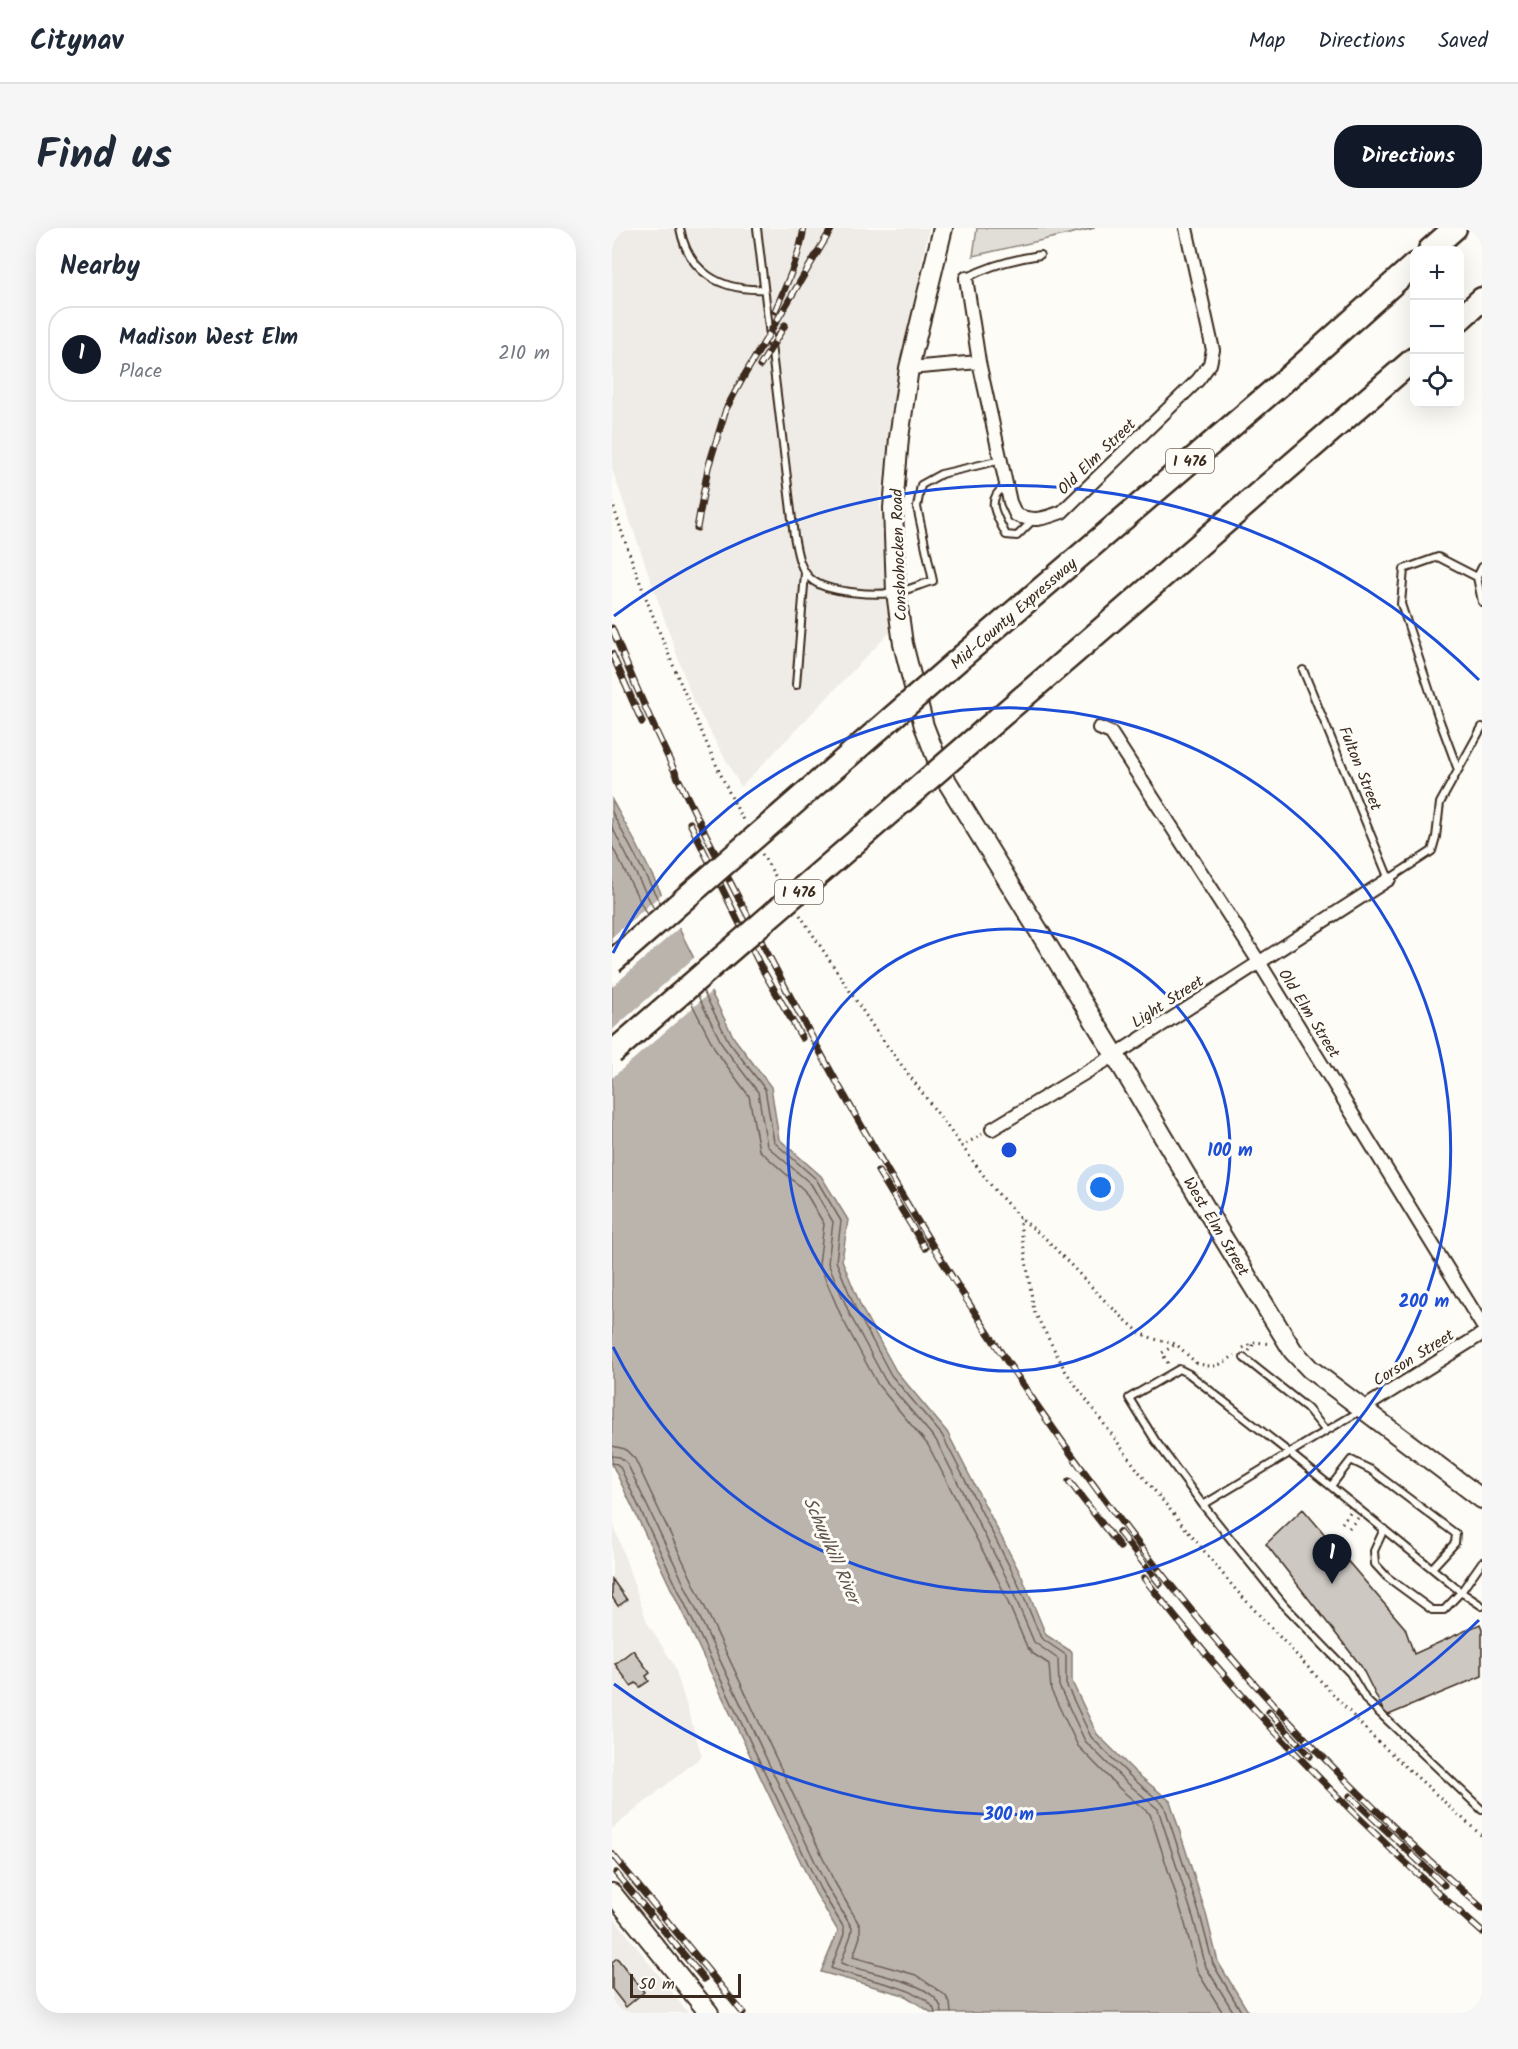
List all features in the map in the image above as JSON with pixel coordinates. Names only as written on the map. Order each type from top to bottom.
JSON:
[{"type":"highway","points":[[1435,246],[1455,228]]},
{"type":"highway","name":"Mid-County Expressway","points":[[612,962],[963,654],[1273,391],[1410,269]]},
{"type":"highway","points":[[1464,315],[1482,299]]},
{"type":"highway","name":"I 476","points":[[612,1053],[1410,362]]},
{"type":"main road","name":"Conshohocken Road","points":[[943,228],[909,368],[899,438],[893,508],[896,592],[903,644],[924,726],[943,775],[960,803]]},
{"type":"main road","name":"West Elm Street","points":[[960,803],[1293,1351],[1310,1369],[1482,1499]]},
{"type":"main road","points":[[612,1893],[709,2013]]},
{"type":"street","name":"Old Elm Street","points":[[1033,520],[1045,519],[1062,512],[1198,380],[1210,364],[1213,350],[1186,228]]},
{"type":"street","points":[[966,278],[979,362],[1010,502],[1016,515],[1033,520]]},
{"type":"street","points":[[909,368],[979,362]]},
{"type":"street","name":"Old Elm Street","points":[[1099,728],[1111,733],[1259,962],[1482,1325]]},
{"type":"street","name":"Light Street","points":[[992,1129],[1115,1055],[1389,879]]},
{"type":"street","name":"Corson Street","points":[[1362,1409],[1482,1334]]},
{"type":"lane","points":[[680,228],[687,254],[705,275],[730,285],[764,289]]},
{"type":"lane","points":[[757,228],[794,536],[797,553],[810,579],[836,591],[896,592],[933,581],[917,507],[921,485],[941,474],[1001,460]]},
{"type":"lane","points":[[966,278],[983,269],[1016,259],[1040,255]]},
{"type":"lane","points":[[1006,485],[996,493],[993,499],[994,508],[1006,535],[1017,536],[1033,520]]},
{"type":"lane","points":[[1458,770],[1401,604],[1404,568],[1438,557],[1477,577]]},
{"type":"lane","points":[[1482,567],[1477,577],[1482,602]]},
{"type":"lane","points":[[796,685],[805,572]]},
{"type":"lane","name":"Fulton Street","points":[[1303,670],[1389,879]]},
{"type":"lane","points":[[1389,879],[1432,850],[1440,803],[1482,727]]},
{"type":"lane","points":[[1245,1358],[1307,1408],[1326,1431]]},
{"type":"lane","points":[[1482,1606],[1461,1592],[1189,1374],[1179,1369],[1129,1398],[1155,1440],[1203,1505],[1284,1605],[1350,1673],[1366,1700],[1482,1810]]},
{"type":"lane","points":[[1203,1505],[1291,1454],[1362,1409]]},
{"type":"lane","points":[[1331,1486],[1351,1460],[1371,1470],[1456,1534],[1455,1543],[1432,1568]]},
{"type":"lane","points":[[1384,1529],[1374,1551],[1375,1564],[1387,1577],[1432,1610],[1444,1610],[1461,1592],[1482,1562]]},
{"type":"path","points":[[961,1147],[992,1129]]},
{"type":"path","points":[[1271,1344],[1256,1342],[1248,1345],[1223,1365],[1207,1366],[1196,1363],[1176,1344],[1154,1339],[1140,1332],[1108,1304],[1046,1239],[1019,1216],[1034,1311],[1066,1372],[1140,1473],[1236,1590],[1373,1737],[1482,1836]]},
{"type":"path","points":[[1174,1372],[1162,1353],[1176,1344]]},
{"type":"path","points":[[1234,1355],[1245,1358]]},
{"type":"path","points":[[1189,1374],[1196,1363]]},
{"type":"shaded area","points":[[612,228],[929,228],[897,385],[880,504],[895,627],[741,787],[693,701],[612,469]]},
{"type":"shaded area","points":[[977,228],[1095,228],[973,256]]},
{"type":"shaded area","points":[[612,1520],[647,1622],[674,1665],[702,1756],[612,1829]]},
{"type":"shaded area","points":[[612,1915],[688,2013],[612,2013]]},
{"type":"water","name":"Schuylkill River","points":[[612,800],[734,1038],[771,1087],[779,1139],[821,1176],[848,1220],[842,1260],[862,1309],[896,1371],[947,1432],[1022,1577],[1046,1635],[1072,1652],[1072,1682],[1097,1734],[1135,1772],[1170,1801],[1206,1914],[1218,1962],[1249,2013],[932,2013],[904,1995],[821,1972],[838,1931],[815,1892],[612,1464]]},
{"type":"pier","points":[[664,892],[681,926],[612,987],[612,937]]},
{"type":"pier","points":[[696,956],[713,990],[612,1078],[612,1030]]},
{"type":"building","points":[[1303,1509],[1405,1628],[1414,1654],[1480,1624],[1482,1629],[1482,1676],[1386,1716],[1361,1666],[1266,1544]]},
{"type":"building","points":[[612,1579],[627,1600],[618,1606],[612,1597]]},
{"type":"building","points":[[633,1650],[650,1673],[646,1676],[649,1681],[640,1687],[636,1683],[631,1686],[615,1664]]},
{"type":"building","points":[[617,1958],[644,1992],[626,2007],[612,1989],[612,1962]]},
{"type":"railway","points":[[775,311],[796,260],[804,228]]},
{"type":"railway","points":[[697,528],[708,468],[726,409],[832,228]]},
{"type":"railway","points":[[760,366],[785,325]]},
{"type":"railway","points":[[612,628],[629,671],[687,797],[819,1050],[921,1226],[1031,1398],[1152,1562],[1217,1641],[1279,1711],[1345,1779],[1412,1845],[1482,1908]]},
{"type":"railway","points":[[612,654],[642,722]]},
{"type":"railway","points":[[690,823],[760,965],[802,1038]]},
{"type":"railway","points":[[878,1171],[925,1248]]},
{"type":"railway","points":[[1069,1481],[1120,1547]]},
{"type":"railway","points":[[1119,1532],[1160,1584]]},
{"type":"railway","points":[[1144,1578],[1222,1673],[1305,1763],[1348,1807],[1482,1932]]},
{"type":"railway","points":[[1269,1712],[1310,1756]]},
{"type":"railway","points":[[1350,1796],[1444,1885]]},
{"type":"railway","points":[[612,1854],[743,2013]]},
{"type":"railway","points":[[616,1873],[704,1979]]},
{"type":"place","name":"Madison West Elm","points":[[1332,1584]]}]
